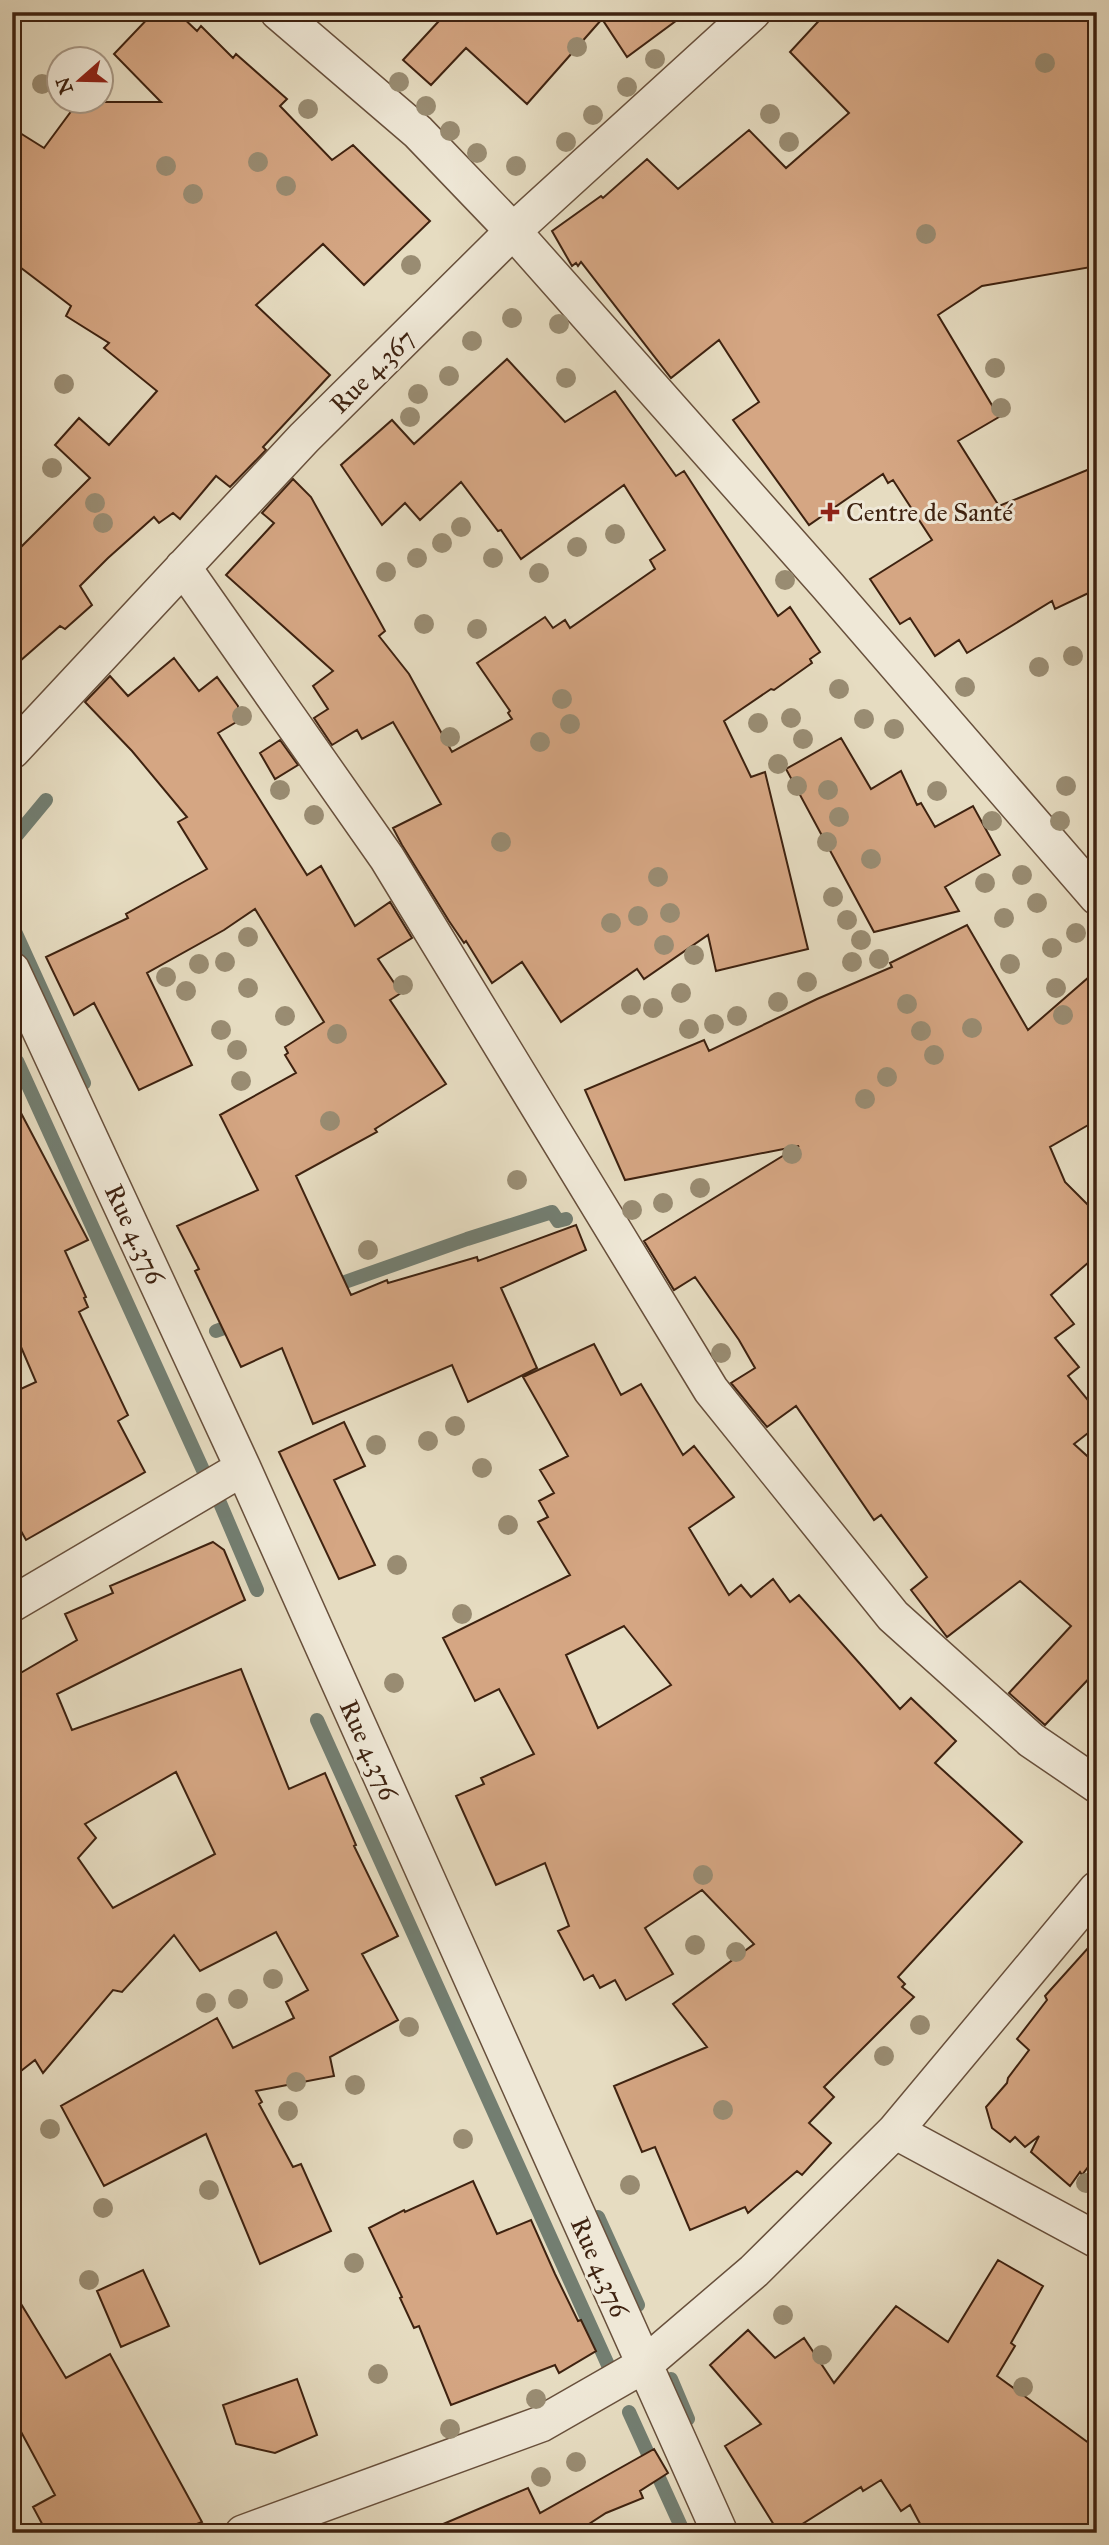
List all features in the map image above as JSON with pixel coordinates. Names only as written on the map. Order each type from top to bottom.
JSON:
[{"type":"street","points":[[278,12],[418,132],[513,231],[827,585],[1097,897]]},
{"type":"street","name":"Rue 4.367","points":[[16,740],[304,438],[513,231],[753,12]]},
{"type":"street","points":[[183,567],[387,858],[711,1390],[893,1616],[1031,1740],[1097,1785]]},
{"type":"street","name":"Rue 4.376","points":[[12,970],[243,1468],[720,2533]]},
{"type":"street","points":[[12,1604],[243,1468]]},
{"type":"street","points":[[243,2533],[541,2424],[644,2365],[754,2271],[895,2131],[1097,1889]]},
{"type":"street","points":[[895,2131],[1097,2240]]},
{"type":"building","points":[[154,12],[177,12],[197,31],[201,26],[233,58],[236,54],[287,99],[280,106],[332,160],[353,145],[430,221],[364,285],[323,244],[256,305],[330,375],[263,447],[266,450],[230,487],[216,476],[180,519],[173,513],[159,523],[154,517],[108,558],[80,586],[92,605],[65,629],[60,626],[12,668],[12,556],[90,478],[55,445],[79,418],[109,445],[157,391],[104,348],[109,343],[66,316],[71,306],[12,261],[12,128],[44,148],[68,116],[116,116],[116,102],[161,102],[116,56],[116,52]]},
{"type":"building","points":[[426,12],[688,12],[627,57],[602,19],[527,104],[466,48],[431,85],[403,60],[438,22]]},
{"type":"building","points":[[827,12],[1097,12],[1097,266],[982,286],[938,315],[999,417],[958,441],[999,506],[1097,466],[1097,589],[1055,609],[1052,601],[967,653],[959,640],[935,656],[910,618],[900,624],[870,579],[932,540],[893,480],[888,483],[883,474],[809,525],[733,420],[759,402],[719,340],[671,378],[581,262],[578,266],[576,263],[572,266],[552,231],[601,196],[603,198],[647,159],[678,189],[749,130],[786,168],[849,113],[790,52]]},
{"type":"building","points":[[507,359],[565,422],[615,391],[676,476],[684,471],[778,616],[790,607],[820,652],[810,659],[812,663],[724,721],[751,777],[765,772],[808,949],[716,971],[708,935],[644,979],[637,969],[561,1022],[522,962],[492,983],[466,941],[464,943],[449,921],[402,845],[393,828],[441,804],[393,722],[362,739],[357,730],[332,745],[314,718],[328,709],[313,686],[333,671],[226,575],[274,523],[262,513],[293,479],[311,497],[385,631],[379,636],[409,674],[452,752],[512,719],[508,713],[510,711],[477,663],[545,617],[553,628],[565,620],[570,628],[655,569],[650,560],[665,550],[624,485],[521,559],[461,482],[420,520],[405,503],[382,525],[341,465],[392,420],[414,444]]},
{"type":"building","points":[[174,658],[199,691],[217,677],[238,706],[238,721],[218,733],[307,875],[321,866],[355,926],[390,902],[412,938],[378,959],[401,993],[390,1000],[446,1084],[375,1129],[377,1132],[296,1176],[351,1295],[387,1280],[388,1283],[477,1257],[478,1261],[576,1225],[586,1250],[501,1288],[537,1368],[468,1402],[452,1365],[313,1424],[282,1348],[241,1367],[195,1271],[199,1269],[177,1226],[258,1190],[220,1115],[296,1073],[285,1055],[288,1053],[285,1047],[324,1022],[255,909],[224,930],[147,973],[192,1065],[139,1090],[94,1003],[74,1015],[46,957],[128,918],[126,914],[207,869],[178,822],[187,817],[132,751],[85,702],[110,676],[128,696]]},
{"type":"building","points":[[841,738],[871,789],[901,771],[917,805],[921,803],[935,827],[973,806],[1000,855],[945,887],[959,911],[874,932],[786,769]]},
{"type":"building","points":[[280,740],[298,765],[275,779],[260,753]]},
{"type":"building","points":[[967,925],[1028,1030],[1097,970],[1097,1120],[1050,1147],[1065,1182],[1097,1214],[1097,1255],[1051,1295],[1074,1324],[1055,1338],[1079,1367],[1068,1376],[1097,1411],[1097,1426],[1074,1444],[1097,1465],[1097,1670],[1045,1725],[1009,1693],[1071,1626],[1020,1581],[947,1637],[911,1590],[927,1577],[881,1515],[874,1520],[796,1406],[767,1427],[731,1383],[755,1368],[739,1340],[695,1277],[674,1290],[644,1241],[799,1146],[625,1180],[585,1090],[704,1040],[709,1051],[817,999],[892,967],[890,963]]},
{"type":"building","points":[[12,1096],[88,1240],[65,1251],[86,1297],[84,1298],[88,1307],[79,1312],[128,1415],[118,1421],[145,1472],[26,1540],[12,1515],[12,1393],[36,1382],[12,1326]]},
{"type":"building","points":[[594,1344],[621,1395],[641,1384],[683,1455],[694,1446],[734,1497],[689,1528],[729,1595],[741,1585],[751,1597],[773,1579],[790,1602],[799,1595],[900,1709],[911,1698],[956,1741],[935,1763],[1022,1842],[898,1977],[905,1984],[902,1987],[914,1997],[824,2087],[834,2097],[809,2123],[831,2143],[802,2175],[797,2171],[748,2213],[745,2207],[690,2230],[655,2147],[642,2152],[614,2086],[707,2047],[673,2004],[754,1944],[702,1890],[645,1928],[673,1974],[626,2000],[615,1980],[600,1988],[593,1975],[584,1980],[558,1931],[569,1926],[545,1863],[496,1885],[456,1796],[484,1784],[481,1778],[534,1754],[499,1689],[475,1701],[443,1638],[570,1575],[538,1522],[548,1517],[539,1501],[554,1493],[540,1470],[568,1456],[523,1377]],"holes":[[[624,1626],[671,1685],[598,1728],[566,1655]]]},
{"type":"building","points":[[344,1422],[365,1466],[334,1480],[375,1565],[339,1579],[279,1452]]},
{"type":"building","points":[[213,1542],[224,1550],[245,1600],[57,1694],[72,1730],[241,1669],[289,1789],[325,1773],[356,1845],[354,1846],[398,1936],[362,1954],[398,2020],[330,2057],[334,2076],[256,2091],[262,2102],[259,2104],[293,2167],[301,2164],[331,2231],[260,2264],[206,2134],[104,2186],[61,2106],[217,2018],[233,2048],[294,2018],[286,2002],[308,1990],[276,1932],[200,1971],[174,1935],[122,1992],[113,1990],[43,2073],[35,2060],[12,2078],[12,1678],[77,1640],[65,1614],[113,1593],[110,1586]],"holes":[[[176,1772],[215,1854],[113,1908],[78,1858],[96,1838],[85,1824]]]},
{"type":"building","points":[[1097,1938],[1097,2155],[1070,2186],[1031,2152],[1039,2136],[1025,2147],[1015,2137],[1010,2142],[992,2128],[986,2107],[1007,2083],[1029,2050],[1017,2039],[1047,2000],[1045,1996]]},
{"type":"building","points":[[473,2181],[497,2234],[531,2220],[578,2321],[581,2320],[596,2351],[559,2373],[555,2365],[451,2405],[419,2326],[414,2328],[369,2228]]},
{"type":"building","points":[[998,2260],[1043,2286],[1011,2343],[1015,2346],[997,2376],[1097,2449],[1097,2533],[925,2533],[910,2505],[901,2511],[881,2480],[863,2491],[861,2487],[788,2533],[779,2533],[725,2446],[761,2424],[710,2365],[748,2330],[775,2358],[804,2338],[834,2383],[896,2306],[948,2342]]},
{"type":"building","points":[[143,2270],[169,2326],[121,2347],[97,2291]]},
{"type":"building","points":[[12,2289],[66,2378],[110,2354],[202,2522],[174,2533],[47,2533],[33,2507],[55,2495],[12,2415]]},
{"type":"building","points":[[297,2379],[317,2435],[275,2453],[236,2444],[223,2405]]},
{"type":"building","points":[[654,2449],[668,2473],[640,2491],[643,2498],[606,2513],[575,2533],[422,2533],[528,2488],[540,2513]]},
{"type":"waterway","points":[[12,841],[46,800]]},
{"type":"waterway","points":[[12,925],[84,1083]]},
{"type":"waterway","points":[[17,1061],[203,1470]]},
{"type":"waterway","points":[[328,1288],[552,1212],[558,1221],[566,1219]]},
{"type":"waterway","points":[[216,1331],[241,1322]]},
{"type":"waterway","points":[[220,1503],[257,1590]]},
{"type":"waterway","points":[[317,1720],[613,2376]]},
{"type":"waterway","points":[[598,2217],[638,2305]]},
{"type":"waterway","points":[[671,2379],[688,2419]]},
{"type":"waterway","points":[[629,2412],[684,2533]]},
{"type":"place","name":"Centre de Santé","points":[[830,512]]}]
